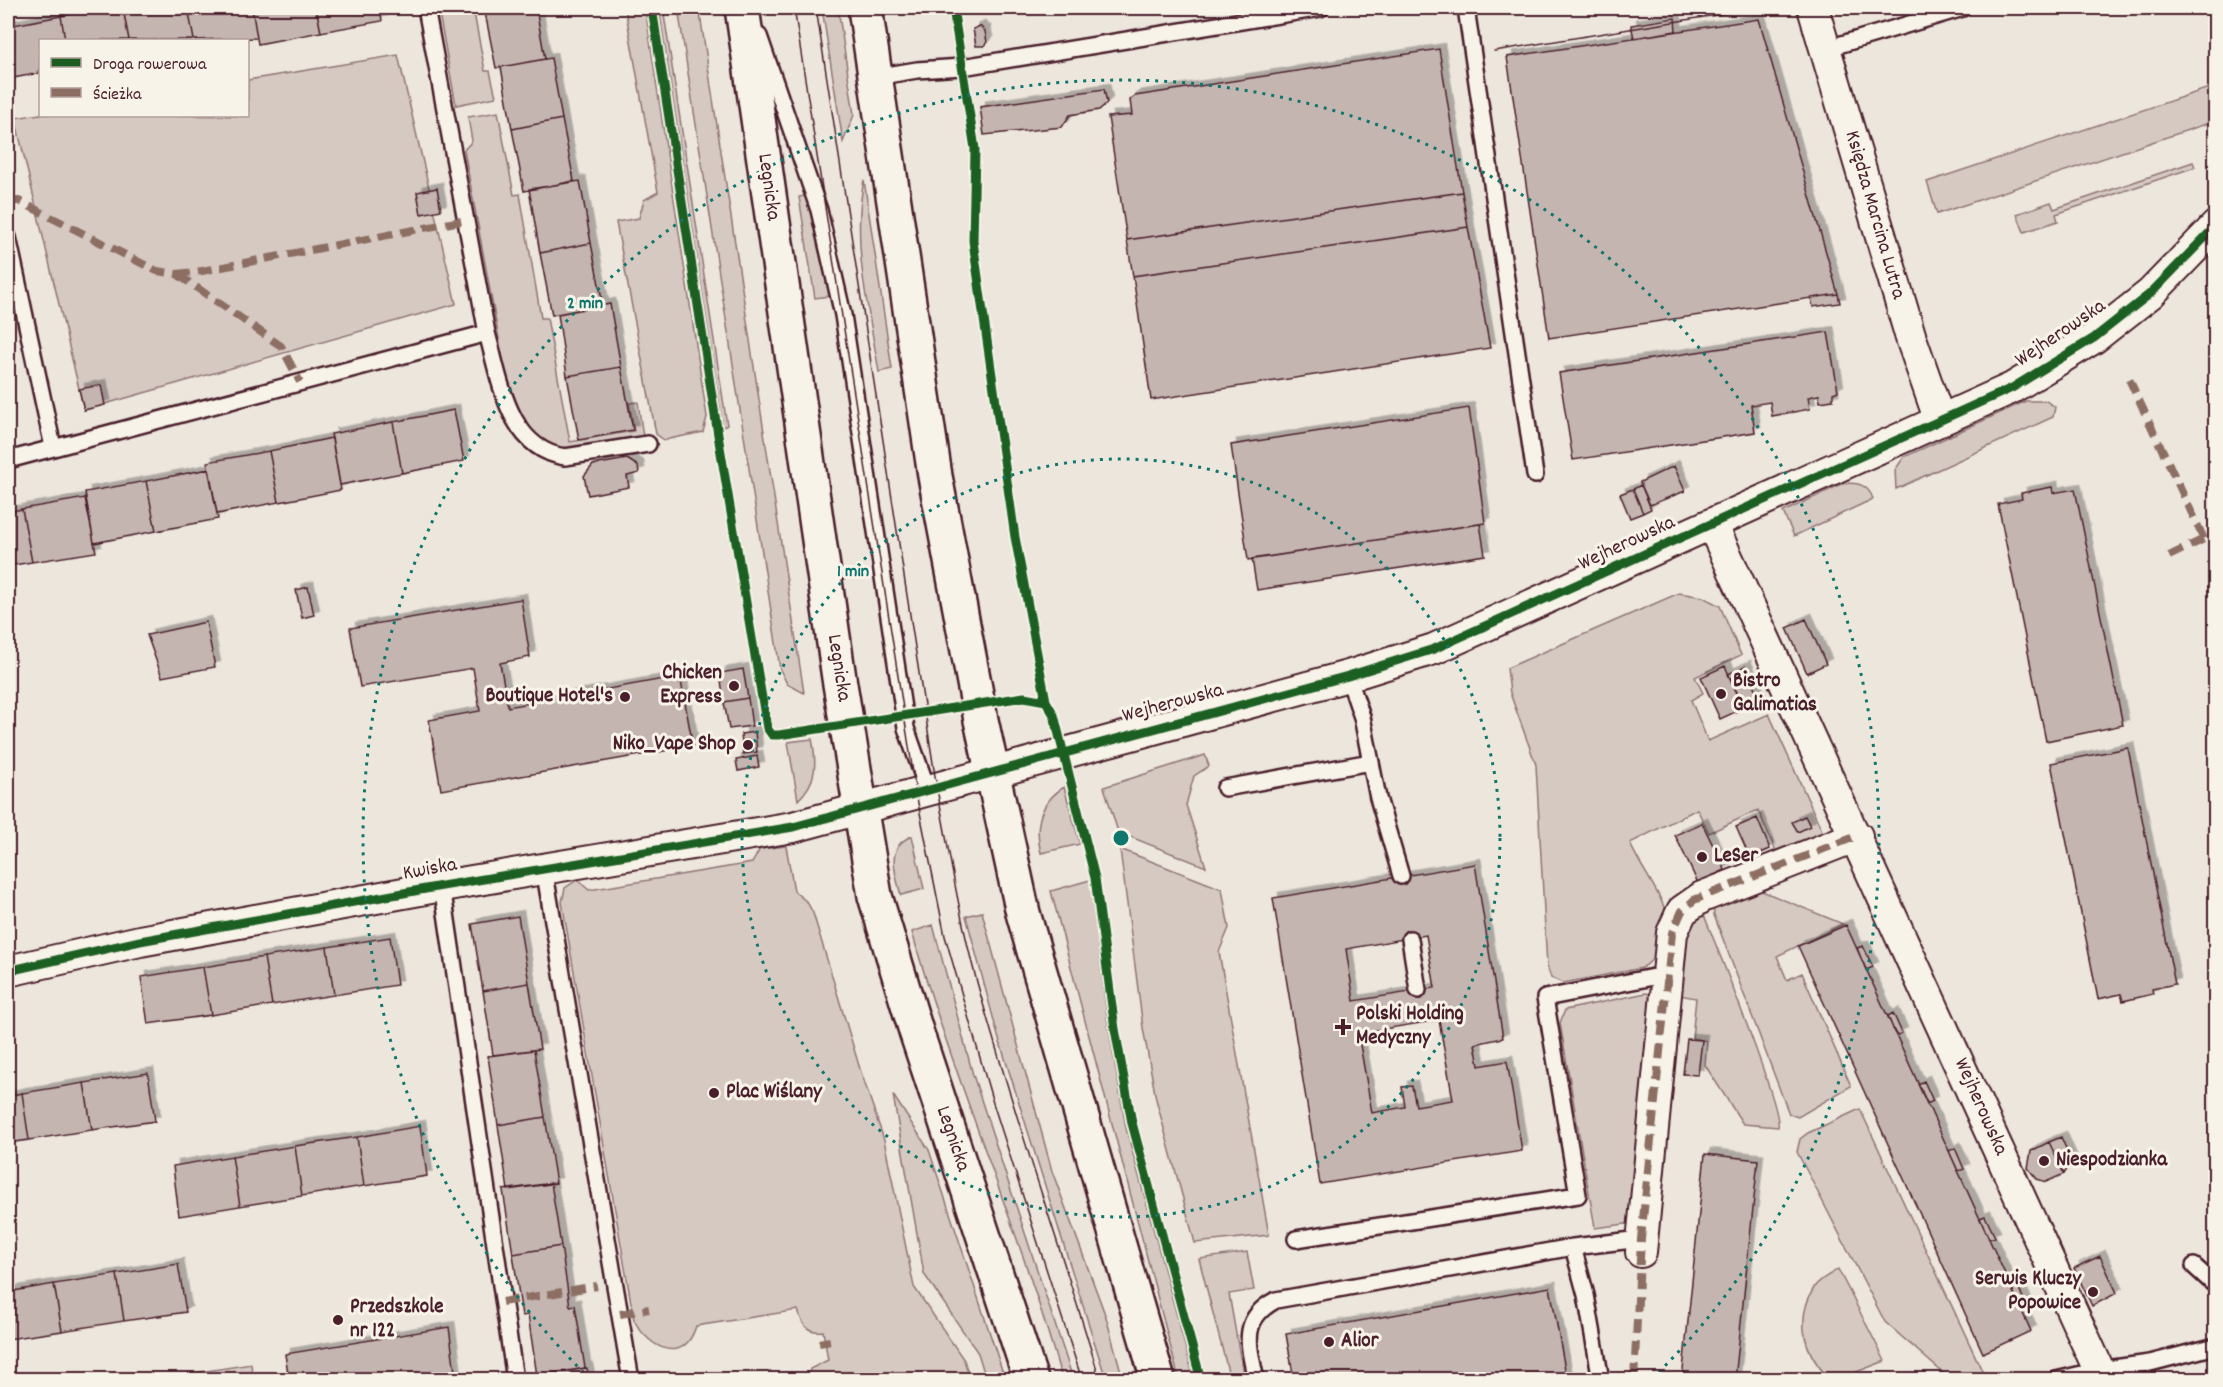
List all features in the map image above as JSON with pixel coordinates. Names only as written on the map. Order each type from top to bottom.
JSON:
[{"type":"main road","name":"Legnicka","points":[[742,8],[859,808],[875,896],[1031,1380]]},
{"type":"main road","points":[[865,8],[935,476],[973,680],[1023,913],[1158,1380]]},
{"type":"street","name":"Księdza Marcina Lutra","points":[[1814,8],[1911,338],[1940,421]]},
{"type":"street","name":"Wejherowska","points":[[927,788],[1348,676],[1434,649],[2012,388],[2094,338],[2151,292],[2216,226]]},
{"type":"street","name":"Wejherowska","points":[[1712,524],[1857,837],[2100,1375]]},
{"type":"street","name":"Kwiska","points":[[8,971],[140,941],[544,868],[793,827],[927,788]]},
{"type":"street","points":[[1641,1246],[1672,933],[1682,911],[1694,900],[1857,837]]},
{"type":"lane","points":[[426,8],[487,333],[508,409],[524,434],[538,448],[552,455],[565,457],[648,444]]},
{"type":"lane","points":[[749,8],[819,210],[843,315],[906,728],[927,788]]},
{"type":"lane","points":[[875,77],[917,70],[962,67],[1321,8]]},
{"type":"lane","points":[[1466,8],[1535,475]]},
{"type":"lane","points":[[1825,49],[1963,8]]},
{"type":"lane","points":[[8,237],[53,447]]},
{"type":"lane","points":[[8,460],[487,333]]},
{"type":"lane","points":[[1348,676],[1362,717],[1378,798],[1401,876]]},
{"type":"lane","points":[[1225,788],[1371,762]]},
{"type":"lane","points":[[544,868],[631,1380]]},
{"type":"lane","points":[[442,886],[515,1380]]},
{"type":"lane","points":[[1410,939],[1418,990]]},
{"type":"lane","points":[[1296,1239],[1578,1195],[1545,998],[1669,974]]},
{"type":"lane","points":[[1256,1380],[1247,1338],[1251,1324],[1258,1313],[1276,1300],[1573,1248],[1641,1246]]},
{"type":"lane","points":[[1573,1248],[1586,1295],[1601,1380]]},
{"type":"lane","points":[[2194,1266],[2216,1287]]},
{"type":"lane","points":[[2056,1380],[2100,1375],[2216,1346]]},
{"type":"shaded area","points":[[438,8],[473,8],[485,71],[490,71],[496,97],[456,105]]},
{"type":"shaded area","points":[[625,8],[645,8],[707,417],[703,432],[664,440],[656,434],[616,222],[639,218],[644,200],[658,192]]},
{"type":"shaded area","points":[[659,8],[663,8],[727,425],[723,427]]},
{"type":"shaded area","points":[[678,8],[699,8],[804,693],[787,684],[780,669]]},
{"type":"shaded area","points":[[822,8],[838,8],[854,115],[843,142]]},
{"type":"shaded area","points":[[398,55],[456,304],[84,410],[15,118],[39,114],[39,117],[249,117],[249,80]]},
{"type":"shaded area","points":[[2215,86],[2215,121],[1937,214],[1927,182]]},
{"type":"shaded area","points":[[498,112],[514,195],[520,194],[541,318],[547,318],[570,442],[634,431],[629,403],[638,402],[643,437],[639,442],[580,450],[555,448],[534,434],[512,409],[464,150],[472,141],[468,117]]},
{"type":"shaded area","points":[[2193,162],[2195,167],[2056,214],[2058,221],[2024,232],[2017,214],[2051,202],[2054,209]]},
{"type":"shaded area","points":[[864,180],[892,369],[879,372],[860,252],[859,228]]},
{"type":"shaded area","points":[[804,196],[814,215],[829,296],[815,298],[799,197]]},
{"type":"shaded area","points":[[2026,401],[2046,401],[2055,407],[2053,417],[1896,489],[1895,470],[1904,457]]},
{"type":"shaded area","points":[[1844,483],[1862,485],[1873,499],[1794,536],[1783,512]]},
{"type":"shaded area","points":[[1679,593],[1703,597],[1720,606],[1741,655],[1695,677],[1703,693],[1691,700],[1708,741],[1769,714],[1823,833],[1818,841],[1778,856],[1758,810],[1709,833],[1697,809],[1630,843],[1656,890],[1666,915],[1664,938],[1658,952],[1642,968],[1563,983],[1551,978],[1547,966],[1536,765],[1510,693],[1507,668]]},
{"type":"shaded area","points":[[812,739],[815,757],[814,772],[809,786],[798,800],[788,742]]},
{"type":"shaded area","points":[[1205,755],[1209,766],[1194,776],[1186,805],[1206,867],[1118,832],[1104,787]]},
{"type":"shaded area","points":[[1064,787],[1080,844],[1041,853],[1038,834],[1040,816],[1049,800]]},
{"type":"shaded area","points":[[912,836],[924,889],[901,895],[896,878],[895,854],[898,846]]},
{"type":"shaded area","name":"Plac Wiślany","points":[[786,846],[794,891],[807,902],[813,913],[884,1140],[914,1287],[964,1360],[970,1379],[808,1379],[810,1369],[828,1360],[823,1331],[813,1331],[806,1327],[798,1310],[696,1326],[691,1338],[683,1346],[675,1349],[666,1349],[648,1339],[634,1320],[562,902],[565,888],[577,880],[589,890],[752,863],[760,849]]},
{"type":"shaded area","points":[[1120,849],[1222,889],[1229,928],[1219,952],[1269,1235],[1195,1243],[1156,1099],[1143,1028]]},
{"type":"shaded area","points":[[1090,880],[1108,1025],[1126,1128],[1194,1379],[1179,1379],[1051,891]]},
{"type":"shaded area","points":[[1757,889],[1843,924],[1777,956],[1787,980],[1802,973],[1851,1086],[1798,1117],[1789,1114],[1714,915],[1713,906]]},
{"type":"shaded area","points":[[982,912],[1052,1171],[1106,1317],[1123,1379],[1106,1379],[998,1036],[966,916]]},
{"type":"shaded area","points":[[1699,912],[1704,915],[1747,1026],[1770,1091],[1777,1114],[1778,1127],[1743,1124],[1705,1065],[1707,1041],[1692,1038],[1696,998],[1679,995],[1686,924]]},
{"type":"shaded area","points":[[933,925],[973,1075],[1073,1379],[1062,1379],[1026,1267],[929,988],[912,932]]},
{"type":"shaded area","points":[[1646,993],[1656,996],[1633,1223],[1595,1228],[1560,1023],[1565,1010]]},
{"type":"shaded area","points":[[893,1095],[929,1150],[1005,1379],[986,1379],[978,1353],[924,1274]]},
{"type":"shaded area","points":[[1860,1109],[1984,1375],[1950,1379],[1885,1322],[1797,1152],[1800,1139],[1808,1133]]},
{"type":"shaded area","points":[[1247,1252],[1254,1290],[1229,1294],[1244,1379],[1230,1379],[1199,1259]]},
{"type":"shaded area","points":[[1838,1269],[1885,1361],[1851,1374],[1825,1374],[1811,1354],[1807,1343],[1804,1332],[1805,1309],[1815,1286]]},
{"type":"shaded area","points":[[251,1364],[253,1379],[155,1379]]},
{"type":"building","points":[[104,8],[123,8],[129,39],[65,39],[61,16]]},
{"type":"building","points":[[188,8],[194,39],[129,39],[123,9]]},
{"type":"building","points":[[188,8],[252,8],[257,38],[194,39]]},
{"type":"building","points":[[252,8],[316,8],[321,32],[258,44]]},
{"type":"building","points":[[316,8],[380,8],[382,21],[321,32]]},
{"type":"building","points":[[484,8],[536,8],[545,59],[496,68]]},
{"type":"building","points":[[61,16],[65,39],[39,39],[39,73],[8,79],[8,26]]},
{"type":"building","points":[[1675,18],[1676,31],[1634,38],[1631,25]]},
{"type":"building","points":[[1759,19],[1838,294],[1549,338],[1507,57]]},
{"type":"building","points":[[980,26],[985,31],[987,42],[984,46],[976,46],[973,29]]},
{"type":"building","points":[[1439,49],[1462,192],[1127,240],[1108,117],[1132,115],[1130,100],[1135,96]]},
{"type":"building","points":[[551,58],[562,119],[512,129],[501,67]]},
{"type":"building","points":[[1104,89],[1107,103],[1099,110],[1070,115],[1062,127],[984,135],[980,107]]},
{"type":"building","points":[[562,119],[574,181],[524,191],[512,129]]},
{"type":"building","points":[[580,181],[591,243],[540,253],[529,189]]},
{"type":"building","points":[[437,188],[441,210],[421,214],[417,192]]},
{"type":"building","points":[[1462,192],[1468,227],[1133,276],[1127,240]]},
{"type":"building","points":[[1468,227],[1490,348],[1151,400],[1133,276]]},
{"type":"building","points":[[591,243],[603,305],[552,315],[540,253]]},
{"type":"building","points":[[1838,294],[1840,303],[1813,307],[1811,298]]},
{"type":"building","points":[[610,304],[621,367],[567,376],[558,314]]},
{"type":"building","points":[[1828,332],[1838,391],[1833,393],[1833,400],[1820,402],[1819,395],[1808,397],[1810,409],[1772,416],[1770,402],[1751,405],[1755,432],[1573,460],[1559,373]]},
{"type":"building","points":[[621,367],[633,430],[579,440],[567,376]]},
{"type":"building","points":[[101,385],[105,405],[84,410],[79,389]]},
{"type":"building","points":[[1469,408],[1485,523],[1248,560],[1231,445]]},
{"type":"building","points":[[454,410],[464,461],[402,473],[393,422]]},
{"type":"building","points":[[393,422],[402,473],[340,485],[331,434]]},
{"type":"building","points":[[332,438],[341,490],[279,502],[269,451]]},
{"type":"building","points":[[269,451],[279,502],[217,514],[207,462]]},
{"type":"building","points":[[627,459],[638,466],[639,473],[627,476],[629,487],[588,495],[584,476],[593,465]]},
{"type":"building","points":[[1674,466],[1685,491],[1650,505],[1640,482]]},
{"type":"building","points":[[209,469],[218,519],[156,531],[146,481]]},
{"type":"building","points":[[146,481],[156,531],[94,543],[85,492]]},
{"type":"building","points":[[1641,485],[1651,509],[1643,513],[1633,489]]},
{"type":"building","points":[[2052,487],[2053,493],[2075,489],[2123,725],[2046,741],[1998,504],[2022,499],[2021,493]]},
{"type":"building","points":[[1633,489],[1643,513],[1630,518],[1620,494]]},
{"type":"building","points":[[85,498],[96,552],[32,562],[22,509]]},
{"type":"building","points":[[22,509],[32,562],[8,566],[8,512]]},
{"type":"building","points":[[1480,524],[1485,555],[1257,590],[1252,559]]},
{"type":"building","points":[[308,587],[314,615],[302,618],[296,590]]},
{"type":"building","name":"Boutique Hotel's","points":[[521,599],[530,657],[500,663],[508,707],[680,676],[693,746],[441,790],[429,720],[480,711],[473,668],[360,687],[350,628]]},
{"type":"building","points":[[1806,619],[1826,664],[1807,673],[1787,628]]},
{"type":"building","points":[[206,622],[215,667],[162,677],[147,635]]},
{"type":"building","points":[[1725,666],[1744,708],[1720,719],[1701,677]]},
{"type":"building","points":[[1745,666],[1760,700],[1744,708],[1728,674]]},
{"type":"building","points":[[743,669],[748,698],[724,702],[720,673]]},
{"type":"building","points":[[748,698],[752,726],[729,729],[724,702]]},
{"type":"building","points":[[755,732],[757,752],[743,754],[741,734]]},
{"type":"building","points":[[2128,748],[2175,984],[2152,989],[2153,994],[2123,1001],[2121,994],[2098,999],[2051,763]]},
{"type":"building","points":[[757,756],[759,767],[738,771],[736,760]]},
{"type":"building","points":[[1805,816],[1810,826],[1798,832],[1792,822]]},
{"type":"building","points":[[1757,818],[1770,849],[1750,858],[1736,827]]},
{"type":"building","points":[[1702,823],[1725,870],[1698,883],[1675,835]]},
{"type":"building","name":"Polski Holding Medyczny","points":[[1475,864],[1503,1038],[1475,1044],[1479,1066],[1507,1061],[1522,1151],[1320,1184],[1273,898]],"holes":[[[1426,935],[1435,988],[1354,1001],[1346,949]],[[1439,1020],[1453,1100],[1416,1106],[1412,1086],[1402,1087],[1405,1107],[1372,1113],[1358,1033]]]},
{"type":"building","points":[[518,916],[529,983],[483,991],[472,924]]},
{"type":"building","points":[[1846,925],[2031,1331],[1983,1353],[1798,946]]},
{"type":"building","points":[[390,937],[397,985],[334,995],[327,947]]},
{"type":"building","points":[[1863,946],[1873,967],[1866,970],[1857,948]]},
{"type":"building","points":[[327,947],[334,995],[272,1005],[264,957]]},
{"type":"building","points":[[264,957],[272,1005],[211,1015],[203,967]]},
{"type":"building","points":[[203,967],[211,1015],[148,1024],[141,977]]},
{"type":"building","points":[[529,983],[540,1049],[493,1055],[483,991]]},
{"type":"building","points":[[1893,1013],[1902,1033],[1896,1036],[1888,1016]]},
{"type":"building","points":[[1687,1039],[1702,1040],[1698,1075],[1683,1074]]},
{"type":"building","points":[[534,1050],[545,1117],[498,1125],[488,1056]]},
{"type":"building","points":[[148,1073],[155,1121],[92,1130],[84,1083]]},
{"type":"building","points":[[1924,1081],[1933,1101],[1927,1104],[1918,1084]]},
{"type":"building","points":[[84,1083],[92,1130],[29,1140],[22,1093]]},
{"type":"building","points":[[22,1093],[29,1140],[8,1143],[8,1096]]},
{"type":"building","points":[[545,1117],[556,1183],[508,1190],[498,1125]]},
{"type":"building","points":[[420,1126],[427,1176],[364,1186],[357,1137]]},
{"type":"building","points":[[357,1137],[364,1186],[302,1196],[295,1146]]},
{"type":"building","points":[[2061,1137],[2072,1162],[2064,1174],[2049,1142]]},
{"type":"building","name":"Niespodzianka","points":[[2049,1142],[2064,1174],[2046,1182],[2037,1179],[2028,1168],[2031,1151]]},
{"type":"building","points":[[295,1146],[302,1196],[240,1206],[232,1156]]},
{"type":"building","points":[[1955,1148],[1964,1169],[1958,1171],[1949,1151]]},
{"type":"building","points":[[1705,1154],[1758,1160],[1735,1380],[1682,1380]]},
{"type":"building","points":[[232,1156],[240,1206],[179,1216],[173,1166]]},
{"type":"building","points":[[551,1183],[561,1246],[513,1254],[503,1190]]},
{"type":"building","points":[[1985,1216],[1995,1237],[1989,1239],[1980,1218]]},
{"type":"building","points":[[561,1246],[570,1306],[575,1305],[585,1368],[537,1376],[528,1315],[522,1316],[513,1254]]},
{"type":"building","points":[[2100,1256],[2117,1293],[2092,1306],[2074,1268]]},
{"type":"building","points":[[178,1264],[186,1312],[124,1321],[117,1274]]},
{"type":"building","points":[[117,1274],[124,1321],[62,1331],[54,1284]]},
{"type":"building","points":[[2016,1283],[2026,1304],[2020,1307],[2011,1286]]},
{"type":"building","points":[[54,1284],[62,1331],[8,1339],[8,1292]]},
{"type":"building","points":[[1550,1287],[1567,1380],[1294,1380],[1286,1334]]},
{"type":"building","points":[[449,1327],[456,1380],[289,1380],[285,1354]]},
{"type":"building","points":[[587,1368],[589,1380],[538,1380],[537,1376]]},
{"type":"tram line","points":[[794,8],[917,798],[945,936],[993,1103],[1082,1380]]},
{"type":"tram line","points":[[816,8],[937,789],[958,903],[988,1023],[1100,1380]]},
{"type":"tram line","points":[[1494,51],[1741,11]]},
{"type":"marked path","points":[[8,201],[19,201],[157,271],[177,274],[466,220]]},
{"type":"marked path","points":[[177,274],[281,346],[300,382]]},
{"type":"marked path","points":[[2129,379],[2204,539]]},
{"type":"marked path","points":[[2169,556],[2204,539],[2216,540]]},
{"type":"marked path","points":[[1634,1380],[1641,1239],[1672,933],[1682,911],[1694,900],[1857,836]]},
{"type":"marked path","points":[[502,1302],[597,1286]]},
{"type":"marked path","points":[[620,1314],[649,1309]]},
{"type":"marked path","points":[[819,1343],[830,1341]]},
{"type":"cycle path","points":[[652,8],[718,435],[767,728],[772,735],[779,735],[1024,697],[1046,701]]},
{"type":"cycle path","points":[[953,8],[975,149],[973,241],[1015,537],[1046,701],[1054,715],[1095,878],[1115,1029],[1132,1123],[1201,1380]]},
{"type":"cycle path","points":[[8,971],[140,941],[442,886],[793,827],[1348,676],[1434,649],[2012,388],[2094,338],[2151,293],[2216,226]]},
{"type":"place","name":"Chicken Express","points":[[734,686]]},
{"type":"place","name":"Bistro Galimatias","points":[[1721,694]]},
{"type":"place","name":"Boutique Hotel's","points":[[625,697]]},
{"type":"place","name":"Niko_Vape Shop","points":[[748,745]]},
{"type":"place","name":"LeSer","points":[[1702,857]]},
{"type":"place","name":"Polski Holding Medyczny","points":[[1343,1027]]},
{"type":"place","name":"Plac Wiślany","points":[[714,1093]]},
{"type":"place","name":"Niespodzianka","points":[[2044,1161]]},
{"type":"place","name":"Serwis Kluczy Popowice","points":[[2093,1292]]},
{"type":"place","name":"Przedszkole nr 122","points":[[338,1320]]},
{"type":"place","name":"Alior","points":[[1329,1342]]}]
